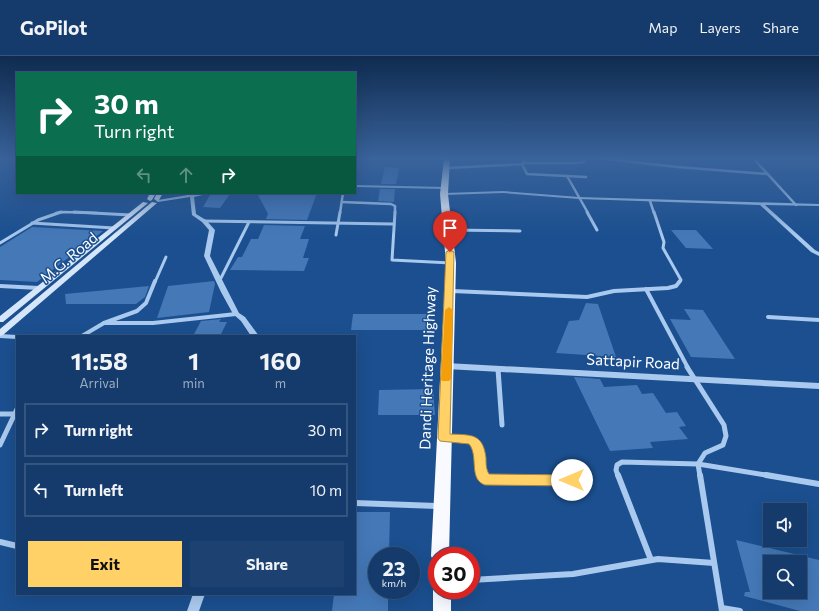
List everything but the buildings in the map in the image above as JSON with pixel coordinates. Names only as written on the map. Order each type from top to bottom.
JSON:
[{"type":"highway","name":"Dandi Heritage Highway","points":[[440,547],[451,263],[445,184]]},
{"type":"highway","points":[[442,599],[442,611]]},
{"type":"main road","name":"M.G. Road","points":[[153,194],[153,201]]},
{"type":"main road","name":"M.G. Road","points":[[0,334],[153,201],[159,194]]},
{"type":"main road","name":"M.G. Road","points":[[0,320],[114,228],[153,201]]},
{"type":"street","points":[[571,184],[597,230]]},
{"type":"street","points":[[777,184],[796,205]]},
{"type":"street","points":[[356,186],[445,191],[503,192],[579,198],[650,201],[819,205]]},
{"type":"street","points":[[153,201],[200,194]]},
{"type":"street","points":[[336,235],[343,194]]},
{"type":"street","points":[[192,195],[194,215],[204,221],[212,230],[207,256],[236,314],[243,319],[254,335]]},
{"type":"street","points":[[450,291],[587,297],[614,290],[668,288],[676,286],[681,280],[663,248],[664,242],[650,201]]},
{"type":"street","points":[[342,202],[395,206],[392,260],[400,262],[451,263]]},
{"type":"street","points":[[762,204],[813,251],[819,254]]},
{"type":"street","points":[[0,243],[44,217],[63,212],[131,215]]},
{"type":"street","points":[[204,221],[394,224]]},
{"type":"street","points":[[219,282],[249,222]]},
{"type":"street","points":[[32,223],[114,228]]},
{"type":"street","points":[[448,230],[520,231]]},
{"type":"street","points":[[84,335],[104,323],[137,311],[146,303],[166,257]]},
{"type":"street","points":[[0,286],[39,288]]},
{"type":"street","points":[[646,289],[694,380],[724,425],[726,436],[723,445],[705,453],[698,464],[722,609],[740,611]]},
{"type":"street","points":[[104,323],[153,323],[236,314]]},
{"type":"street","points":[[768,317],[819,320]]},
{"type":"street","points":[[0,334],[16,336]]},
{"type":"street","name":"Sattapir Road","points":[[446,366],[819,386]]},
{"type":"street","points":[[498,369],[502,425]]},
{"type":"street","points":[[0,445],[16,411]]},
{"type":"street","points":[[0,414],[14,414]]},
{"type":"street","points":[[444,438],[472,440],[478,447],[481,474],[485,480],[572,480]]},
{"type":"street","points":[[651,560],[616,470],[617,465],[622,462],[698,464],[819,484]]},
{"type":"street","points":[[356,503],[442,506]]},
{"type":"street","points":[[0,542],[16,546]]},
{"type":"street","points":[[480,579],[573,574],[651,560],[714,563]]},
{"type":"street","points":[[193,611],[199,595]]},
{"type":"slow traffic","points":[[446,379],[449,310]]},
{"type":"route","points":[[450,252],[451,263],[444,438],[472,440],[478,447],[481,474],[485,480],[572,480]]}]
